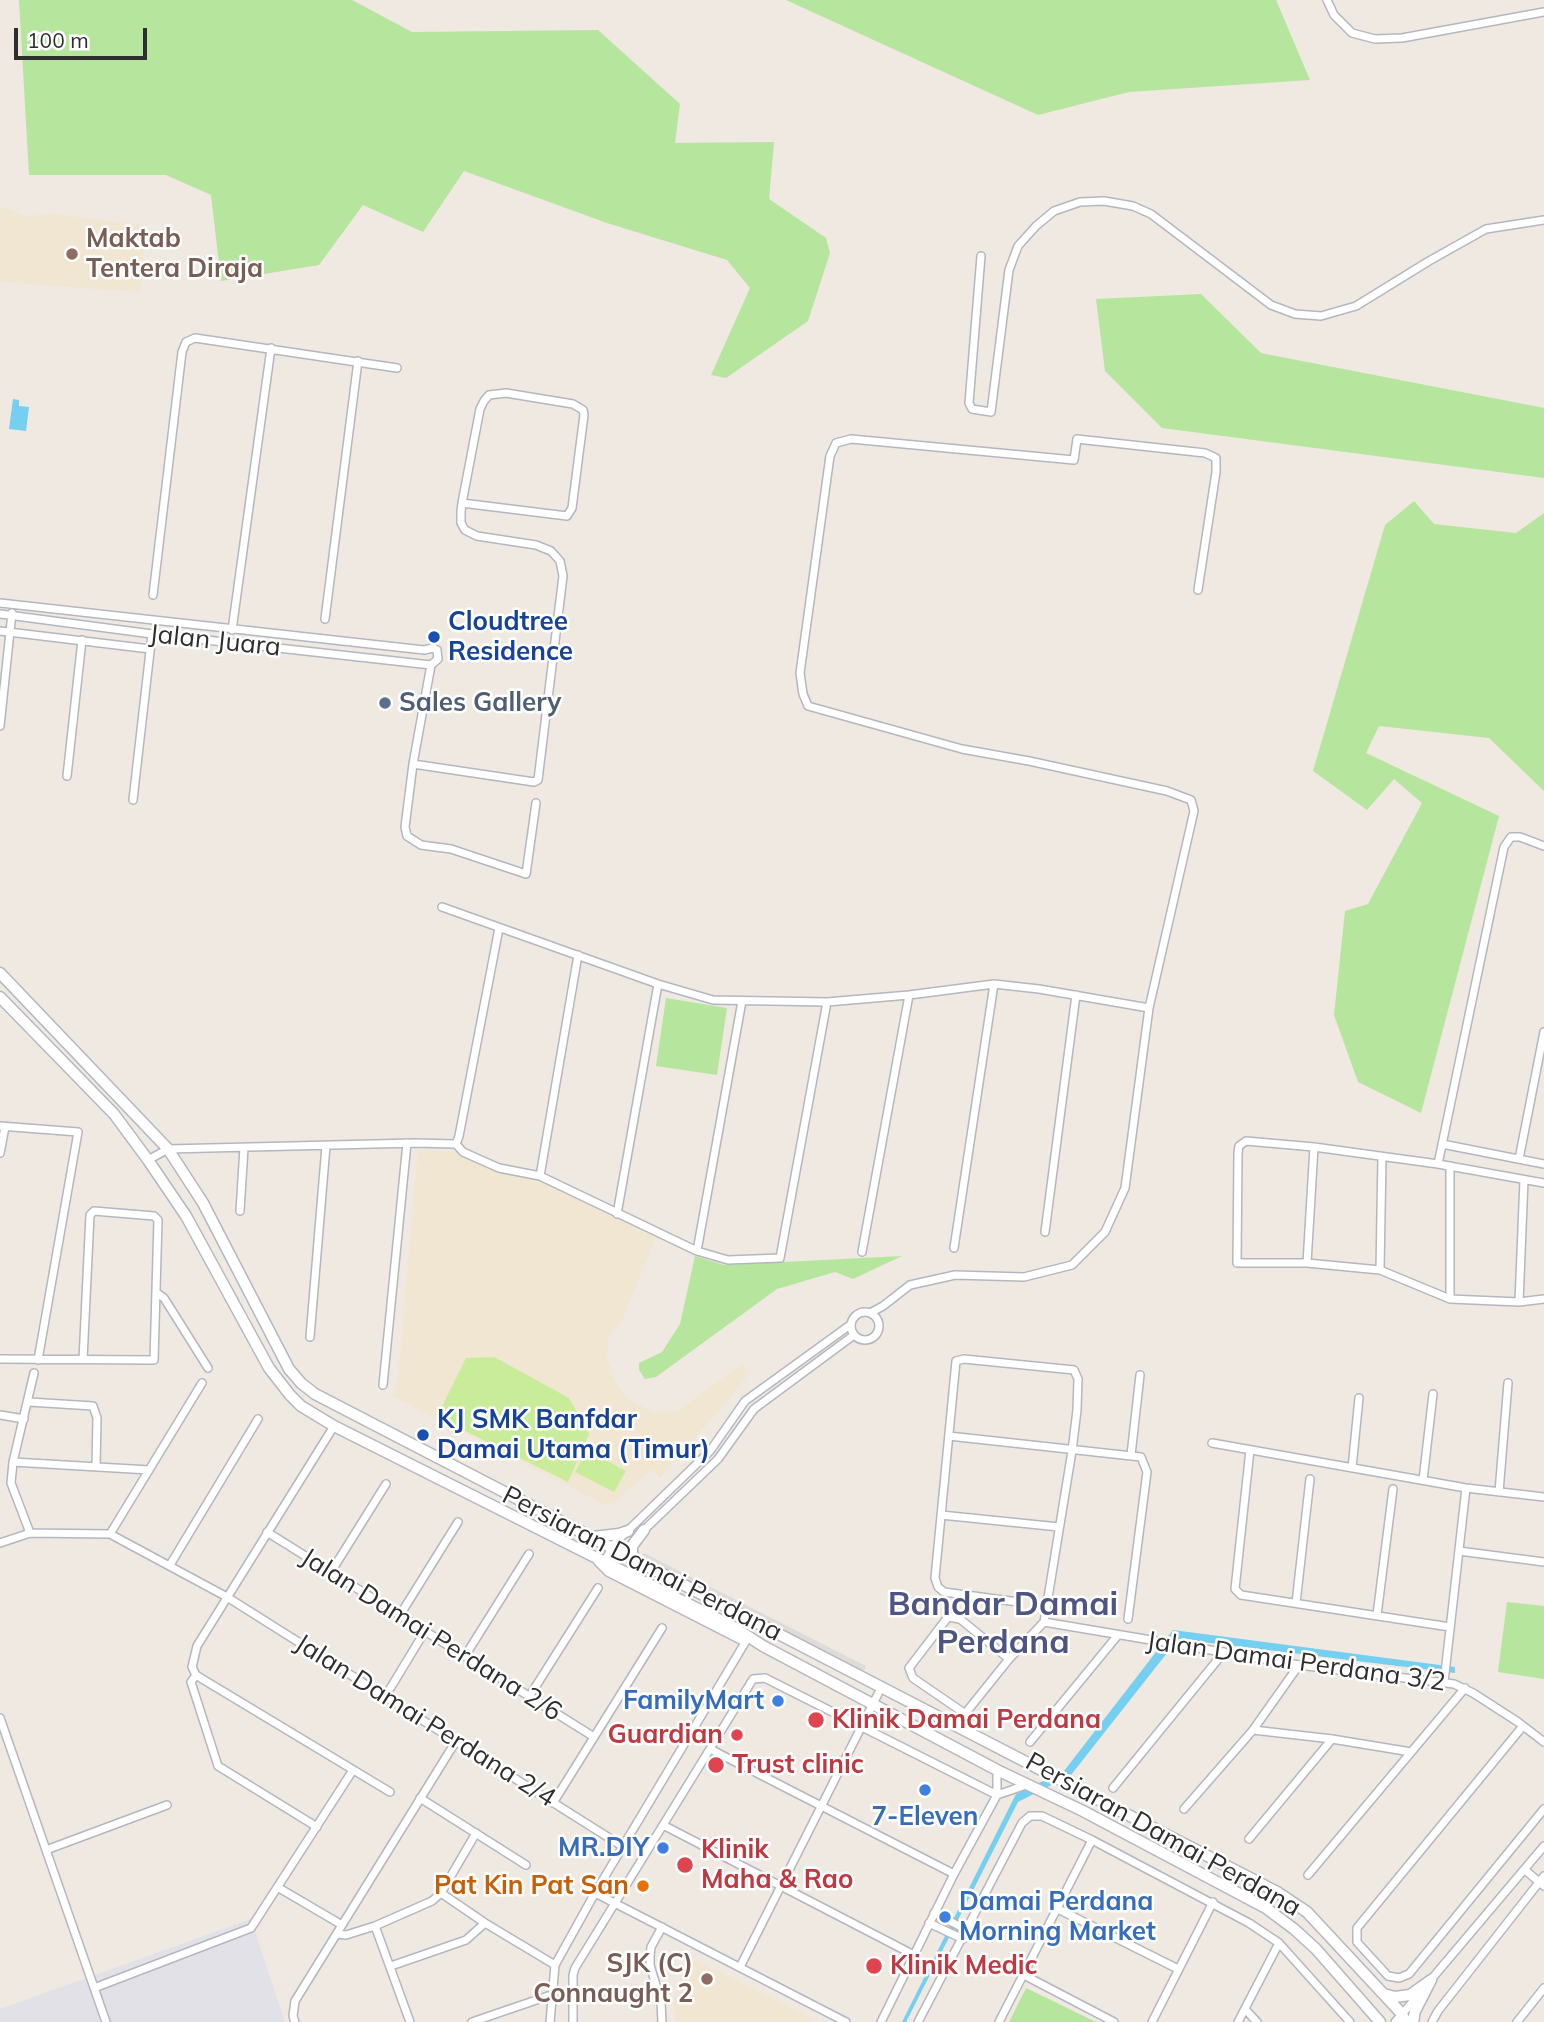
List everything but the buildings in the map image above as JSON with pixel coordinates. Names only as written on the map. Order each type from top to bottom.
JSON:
[{"type":"main road","name":"Persiaran Damai Perdana","points":[[2,979],[168,1149],[202,1203],[278,1349],[295,1377],[315,1394],[1277,1892],[1307,1912],[1384,1994],[1401,2019]]},
{"type":"main road","name":"Persiaran Damai Perdana","points":[[2,1001],[114,1114],[148,1160],[186,1216],[260,1353],[301,1406],[334,1426],[732,1626],[763,1646],[997,1770],[1083,1811],[1266,1908],[1316,1950],[1380,2022]]},
{"type":"main road","points":[[260,1353],[264,1343],[269,1342],[278,1349]]},
{"type":"main road","points":[[636,1561],[632,1546],[644,1530]]},
{"type":"main road","points":[[591,1537],[628,1531]]},
{"type":"main road","name":"Persiaran Damai Perdana","points":[[592,1554],[609,1571],[746,1641],[763,1646]]},
{"type":"main road","points":[[1384,1994],[1395,1997],[1410,1995],[1431,1980]]},
{"type":"main road","points":[[1413,2022],[1415,2011],[1431,1980]]},
{"type":"street","points":[[1327,0],[1334,15],[1352,33],[1375,39],[1402,38],[1544,12]]},
{"type":"street","points":[[981,256],[969,403],[972,409],[991,412],[1009,270],[1018,246],[1054,211],[1080,202],[1104,201],[1142,210],[1151,214],[1271,305],[1295,314],[1321,316],[1356,306],[1451,247],[1486,229],[1544,220]]},
{"type":"street","points":[[153,595],[180,366],[186,342],[195,338],[397,368]]},
{"type":"street","points":[[232,629],[271,348]]},
{"type":"street","points":[[325,619],[358,361]]},
{"type":"street","points":[[413,764],[534,782],[539,777],[563,576],[560,561],[551,551],[536,545],[488,539],[466,530],[461,523],[462,503],[480,410],[489,395],[506,393],[573,404],[583,410],[572,508],[567,516],[462,503]]},
{"type":"street","points":[[609,1563],[628,1531],[710,1451],[746,1401],[850,1325],[859,1313],[870,1312],[883,1306],[910,1285],[955,1275],[1024,1277],[1072,1265],[1105,1232],[1125,1188],[1149,1009],[1191,828],[1194,811],[1191,800],[1182,795],[1142,786],[962,749],[808,706],[800,673],[830,456],[836,443],[851,439],[1074,460],[1077,439],[1205,453],[1216,458],[1216,472],[1198,590]]},
{"type":"street","name":"Jalan Juara","points":[[0,603],[424,650]]},
{"type":"street","points":[[0,726],[13,605]]},
{"type":"street","name":"Jalan Juara","points":[[0,614],[431,665]]},
{"type":"street","points":[[0,631],[149,649]]},
{"type":"street","points":[[133,800],[152,634]]},
{"type":"street","points":[[67,776],[82,640]]},
{"type":"street","points":[[431,665],[421,658],[424,650],[433,648],[437,650],[438,659],[431,665],[413,764],[405,827],[407,836],[421,845],[451,849],[526,873],[536,803]]},
{"type":"street","points":[[1438,1164],[1506,841],[1511,837],[1520,837],[1544,846]]},
{"type":"street","points":[[442,908],[657,984],[713,1000],[827,1002],[994,984],[1076,995],[1149,1009]]},
{"type":"street","points":[[456,1144],[499,928]]},
{"type":"street","points":[[540,1177],[578,955]]},
{"type":"street","points":[[617,1214],[657,984]]},
{"type":"street","points":[[954,1248],[994,984]]},
{"type":"street","points":[[862,1252],[909,995]]},
{"type":"street","points":[[1045,1232],[1076,995]]},
{"type":"street","points":[[697,1251],[742,1001]]},
{"type":"street","points":[[148,1160],[168,1149],[456,1144],[463,1152],[499,1168],[540,1177],[697,1251],[729,1260],[780,1258],[827,1002]]},
{"type":"street","points":[[1519,1159],[1544,1032]]},
{"type":"street","points":[[0,1153],[3,1126],[78,1132],[38,1360]]},
{"type":"street","points":[[1544,1183],[1438,1164],[1314,1147],[1243,1142],[1238,1153],[1237,1263],[1307,1263],[1380,1270],[1450,1298],[1519,1302],[1544,1299]]},
{"type":"street","points":[[383,1385],[407,1143]]},
{"type":"street","points":[[1442,1144],[1544,1164]]},
{"type":"street","points":[[310,1337],[326,1146]]},
{"type":"street","points":[[1307,1263],[1314,1147]]},
{"type":"street","points":[[240,1211],[244,1148]]},
{"type":"street","points":[[1380,1270],[1382,1157]]},
{"type":"street","points":[[1450,1166],[1450,1298]]},
{"type":"street","points":[[1519,1302],[1524,1180]]},
{"type":"street","points":[[0,1359],[38,1360],[83,1360],[154,1360],[158,1293],[158,1220],[154,1216],[94,1211],[90,1215],[83,1360]]},
{"type":"street","points":[[158,1293],[164,1298],[208,1368]]},
{"type":"street","points":[[850,1325],[854,1335],[861,1340],[870,1339],[877,1334],[883,1306]]},
{"type":"street","points":[[870,1312],[878,1321]]},
{"type":"street","points":[[616,1550],[644,1530],[718,1459],[754,1409],[854,1335]]},
{"type":"street","points":[[956,1725],[1009,1658],[1044,1622],[1072,1451],[1078,1380],[1074,1370],[964,1359],[956,1361],[935,1578],[938,1587],[944,1592],[1018,1602]]},
{"type":"street","points":[[30,1533],[11,1483],[13,1462],[34,1373]]},
{"type":"street","points":[[1130,1455],[1140,1375]]},
{"type":"street","points":[[0,1543],[30,1533],[110,1534],[202,1383]]},
{"type":"street","points":[[1499,1492],[1508,1383]]},
{"type":"street","points":[[1423,1480],[1433,1394]]},
{"type":"street","points":[[1352,1468],[1359,1398]]},
{"type":"street","points":[[29,1402],[88,1404],[96,1411],[96,1467]]},
{"type":"street","points":[[0,1415],[24,1419]]},
{"type":"street","points":[[170,1565],[258,1419]]},
{"type":"street","points":[[317,1827],[218,1766],[191,1682],[197,1646],[334,1426]]},
{"type":"street","points":[[948,1436],[1141,1457],[1147,1472],[1128,1619]]},
{"type":"street","points":[[1212,1443],[1466,1488],[1544,1497]]},
{"type":"street","points":[[1250,1450],[1236,1589],[1241,1595],[1450,1627]]},
{"type":"street","points":[[13,1462],[149,1470]]},
{"type":"street","points":[[1296,1603],[1310,1479]]},
{"type":"street","points":[[331,1572],[386,1484]]},
{"type":"street","points":[[1444,1678],[1466,1488]]},
{"type":"street","points":[[1377,1615],[1393,1489]]},
{"type":"street","points":[[941,1515],[1059,1527]]},
{"type":"street","points":[[400,1615],[458,1522]]},
{"type":"street","name":"Jalan Damai Perdana 2/6","points":[[267,1532],[594,1737]]},
{"type":"street","name":"Jalan Damai Perdana 2/4","points":[[110,1534],[227,1597],[622,1846]]},
{"type":"street","points":[[1460,1551],[1544,1562]]},
{"type":"street","points":[[465,1656],[529,1554]]},
{"type":"street","points":[[530,1697],[598,1588]]},
{"type":"street","points":[[964,1713],[913,1678],[909,1668],[948,1617],[960,1619],[1009,1658]]},
{"type":"street","name":"Jalan Damai Perdana 3/2","points":[[1044,1622],[1299,1665],[1444,1678],[1465,1688],[1544,1742]]},
{"type":"street","points":[[553,1802],[662,1628]]},
{"type":"street","points":[[385,1697],[425,1631]]},
{"type":"street","points":[[1030,1742],[1118,1635]]},
{"type":"street","points":[[550,2022],[555,1965],[594,1893],[746,1641]]},
{"type":"street","points":[[1113,1788],[1224,1652]]},
{"type":"street","points":[[1184,1809],[1253,1730],[1299,1665]]},
{"type":"street","points":[[194,1671],[390,1792]]},
{"type":"street","points":[[573,2022],[575,1968],[753,1679],[765,1678],[997,1795]]},
{"type":"street","points":[[740,1967],[881,1688]]},
{"type":"street","points":[[1308,1875],[1465,1688]]},
{"type":"street","points":[[0,1718],[106,2022]]},
{"type":"street","points":[[1523,1726],[1357,1928],[1357,1941],[1388,1976],[1399,1978],[1409,1974],[1544,1809]]},
{"type":"street","points":[[1253,1730],[1411,1752]]},
{"type":"street","points":[[1249,1839],[1332,1739]]},
{"type":"street","points":[[295,2022],[295,2001],[456,1741]]},
{"type":"street","points":[[710,1749],[954,1874]]},
{"type":"street","points":[[94,1988],[251,1928],[353,1770]]},
{"type":"street","points":[[881,2022],[934,1913],[997,1795],[997,1770]]},
{"type":"street","points":[[997,1795],[1028,1785]]},
{"type":"street","points":[[420,1798],[526,1865]]},
{"type":"street","points":[[46,1850],[167,1805]]},
{"type":"street","points":[[918,2022],[959,1937],[1022,1823],[1030,1816],[1042,1816],[1213,1902],[1279,1943],[1350,2022]]},
{"type":"street","points":[[663,1825],[914,1955]]},
{"type":"street","points":[[337,1934],[346,1935],[375,1926],[432,1901],[441,1893],[476,1833]]},
{"type":"street","points":[[999,2022],[1092,1840]]},
{"type":"street","points":[[1401,2019],[1544,1846]]},
{"type":"street","points":[[1432,2022],[1542,1881],[1525,1870]]},
{"type":"street","points":[[279,1888],[342,1925]]},
{"type":"street","points":[[441,1893],[555,1965]]},
{"type":"street","points":[[594,1893],[846,2022]]},
{"type":"street","points":[[1152,2022],[1213,1902]]},
{"type":"street","points":[[1056,1908],[1178,1969]]},
{"type":"street","points":[[934,1913],[964,1929]]},
{"type":"street","points":[[391,1966],[466,1940],[485,1923]]},
{"type":"street","points":[[929,1923],[959,1937]]},
{"type":"street","points":[[375,1926],[410,2022]]},
{"type":"street","points":[[662,1927],[651,1947],[650,1965],[661,2002],[662,2022]]},
{"type":"street","points":[[1238,2022],[1279,1943]]},
{"type":"street","points":[[1022,1974],[1114,2022]]},
{"type":"street","points":[[1517,2022],[1544,1988]]},
{"type":"street","points":[[472,2022],[551,1995]]},
{"type":"street","points":[[1245,2009],[1257,2022]]},
{"type":"shaded area","name":"Maktab Tentera Diraja","points":[[0,206],[26,216],[54,214],[146,226],[140,292],[0,282]]},
{"type":"shaded area","points":[[418,1149],[459,1152],[500,1172],[533,1178],[656,1237],[623,1318],[608,1339],[607,1359],[616,1383],[628,1400],[654,1412],[677,1411],[743,1364],[749,1373],[660,1478],[653,1469],[613,1503],[603,1504],[392,1396],[398,1381]]},
{"type":"shaded area","points":[[644,1553],[866,1666],[864,1671],[642,1558]]},
{"type":"shaded area","points":[[251,1919],[285,2022],[0,2022],[0,2009]]},
{"type":"shaded area","name":"SJK (C) Connaught 2","points":[[687,1956],[819,2022],[674,2022],[674,2002]]},
{"type":"green space","points":[[19,0],[352,0],[412,32],[598,30],[680,104],[675,143],[774,142],[769,199],[826,238],[830,253],[808,321],[726,378],[711,375],[750,288],[727,260],[607,223],[464,171],[423,232],[363,205],[319,265],[221,281],[211,195],[166,175],[29,175]]},
{"type":"green space","points":[[786,0],[1276,0],[1310,80],[1129,92],[1038,115]]},
{"type":"green space","points":[[1201,294],[1261,353],[1544,408],[1544,478],[1162,428],[1105,371],[1096,299]]},
{"type":"green space","points":[[1414,501],[1434,524],[1516,533],[1544,513],[1544,791],[1489,738],[1379,726],[1366,753],[1499,816],[1421,1113],[1358,1082],[1334,1015],[1345,911],[1368,904],[1422,803],[1394,779],[1367,810],[1313,771],[1385,525]]},
{"type":"green space","points":[[666,998],[727,1008],[717,1075],[656,1066]]},
{"type":"green space","points":[[695,1256],[724,1265],[902,1256],[853,1279],[835,1272],[777,1289],[656,1377],[645,1379],[639,1370],[639,1363],[662,1352],[680,1324]]},
{"type":"green space","points":[[494,1357],[569,1398],[589,1434],[568,1482],[437,1417],[466,1358]]},
{"type":"green space","points":[[587,1450],[626,1471],[614,1492],[575,1472]]},
{"type":"green space","points":[[1507,1602],[1544,1606],[1544,1679],[1498,1672]]},
{"type":"green space","points":[[1026,1988],[1096,2022],[1009,2022]]},
{"type":"water","points":[[13,399],[19,400],[19,406],[29,407],[26,431],[9,429]]},
{"type":"water","points":[[1173,1630],[1455,1667],[1455,1673],[1178,1639],[1071,1775],[1018,1802],[906,2022],[902,2022],[1016,1794],[1064,1771]]},
{"type":"place","name":"Maktab Tentera Diraja","points":[[72,254]]},
{"type":"place","name":"Cloudtree Residence","points":[[434,637]]},
{"type":"place","name":"Sales Gallery","points":[[385,703]]},
{"type":"place","name":"KJ SMK Banfdar Damai Utama (Timur)","points":[[423,1435]]},
{"type":"place","name":"FamilyMart","points":[[778,1701]]},
{"type":"place","name":"Klinik Damai Perdana","points":[[816,1720]]},
{"type":"place","name":"Guardian","points":[[737,1735]]},
{"type":"place","name":"Trust clinic","points":[[716,1765]]},
{"type":"place","name":"7-Eleven","points":[[925,1790]]},
{"type":"place","name":"MR.DIY","points":[[663,1848]]},
{"type":"place","name":"Klinik Maha & Rao","points":[[685,1865]]},
{"type":"place","name":"Pat Kin Pat San","points":[[643,1886]]},
{"type":"place","name":"Damai Perdana Morning Market","points":[[945,1917]]},
{"type":"place","name":"Klinik Medic","points":[[874,1966]]},
{"type":"place","name":"SJK (C) Connaught 2","points":[[707,1979]]},
{"type":"district","name":"Bandar Damai Perdana","points":[[1003,1624]]}]
